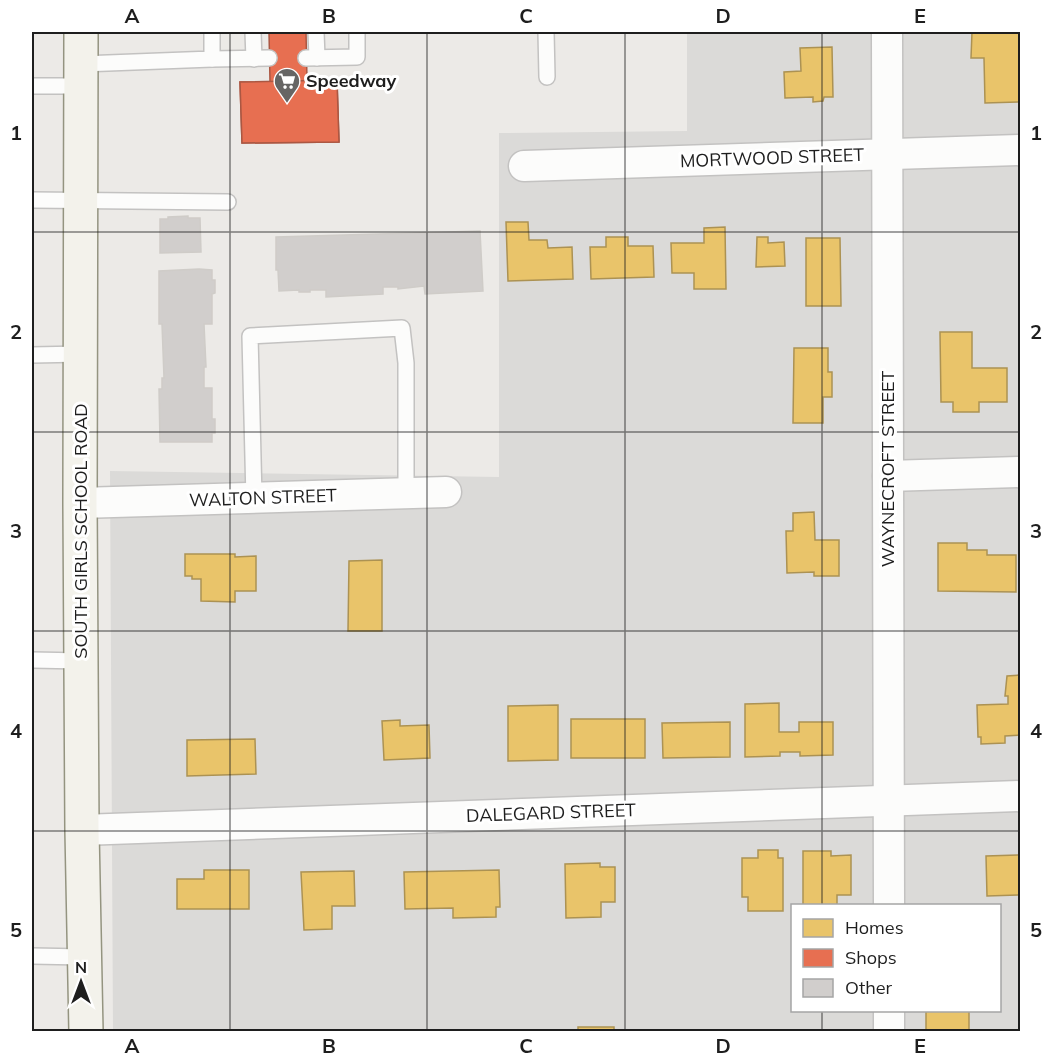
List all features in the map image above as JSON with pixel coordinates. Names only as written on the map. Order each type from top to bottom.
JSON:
[{"type":"main road","name":"SOUTH GIRLS SCHOOL ROAD","points":[[81,32],[80,503],[86,1032]]},
{"type":"street","name":"WAYNECROFT STREET","points":[[887,32],[889,904]]},
{"type":"street","name":"MORTWOOD STREET","points":[[524,165],[1020,150]]},
{"type":"street","points":[[888,476],[1020,472]]},
{"type":"street","name":"WALTON STREET","points":[[80,503],[446,492]]},
{"type":"street","name":"DALEGARD STREET","points":[[82,830],[1020,796]]},
{"type":"street","points":[[889,1012],[889,1032]]},
{"type":"lane","points":[[212,32],[213,59]]},
{"type":"lane","points":[[32,86],[82,75],[213,59],[262,59],[253,32]]},
{"type":"lane","points":[[316,32],[312,58],[357,57],[357,32]]},
{"type":"lane","points":[[546,32],[548,77]]},
{"type":"lane","points":[[32,200],[228,201]]},
{"type":"lane","points":[[254,499],[250,336],[402,328],[406,363],[406,493]]},
{"type":"lane","points":[[32,355],[82,354]]},
{"type":"lane","points":[[32,660],[82,661]]},
{"type":"lane","points":[[32,956],[84,957]]},
{"type":"shaded area","points":[[687,32],[1020,32],[1020,1031],[113,1031],[110,471],[499,477],[499,133],[687,131]]},
{"type":"building: Homes","points":[[972,32],[1020,32],[1020,102],[985,103],[984,58],[971,58]]},
{"type":"building: Homes","points":[[832,47],[833,97],[824,97],[823,101],[813,102],[813,97],[785,98],[784,72],[801,71],[800,48]]},
{"type":"building: Homes","points":[[506,222],[528,222],[529,240],[547,240],[548,248],[572,247],[573,279],[508,281]]},
{"type":"building: Homes","points":[[725,227],[726,289],[694,289],[694,273],[672,273],[671,243],[704,243],[704,228]]},
{"type":"building: Homes","points":[[606,237],[628,237],[628,246],[653,246],[654,277],[591,279],[590,247],[606,247]]},
{"type":"building: Homes","points":[[757,237],[768,237],[768,243],[784,242],[785,266],[756,267]]},
{"type":"building: Homes","points":[[806,238],[840,238],[841,306],[806,306]]},
{"type":"building: Homes","points":[[940,332],[972,332],[972,368],[1007,368],[1007,402],[979,402],[979,412],[953,412],[953,402],[941,402]]},
{"type":"building: Homes","points":[[794,348],[828,348],[828,372],[832,372],[832,397],[823,397],[823,423],[793,423]]},
{"type":"building: Homes","points":[[814,512],[815,540],[839,540],[839,576],[814,576],[814,572],[787,573],[786,531],[793,531],[793,513]]},
{"type":"building: Homes","points":[[938,543],[967,543],[967,550],[987,550],[987,555],[1016,555],[1016,592],[938,591]]},
{"type":"building: Homes","points":[[185,554],[256,556],[256,591],[235,591],[235,602],[201,601],[201,579],[185,576]]},
{"type":"building: Homes","points":[[382,560],[382,631],[348,631],[349,561]]},
{"type":"building: Homes","points":[[1020,675],[1020,735],[1005,736],[1005,743],[981,744],[981,737],[978,737],[977,705],[1008,704],[1008,696],[1005,696],[1007,676]]},
{"type":"building: Homes","points":[[779,703],[779,732],[799,732],[799,722],[833,722],[833,755],[800,756],[800,752],[780,752],[780,756],[745,757],[745,704]]},
{"type":"building: Homes","points":[[558,705],[558,760],[508,761],[508,706]]},
{"type":"building: Homes","points":[[571,719],[645,719],[645,758],[571,758]]},
{"type":"building: Homes","points":[[400,720],[400,726],[429,725],[430,758],[384,760],[382,721]]},
{"type":"building: Homes","points":[[730,722],[730,757],[663,758],[662,723]]},
{"type":"building: Homes","points":[[255,739],[256,774],[187,776],[187,740]]},
{"type":"building: Homes","points":[[758,850],[778,850],[778,858],[783,858],[783,911],[748,911],[748,897],[742,897],[742,858],[758,858]]},
{"type":"building: Homes","points":[[803,851],[831,851],[831,856],[851,855],[851,895],[837,895],[837,904],[803,904]]},
{"type":"building: Homes","points":[[1020,855],[1020,895],[987,896],[986,856]]},
{"type":"building: Homes","points":[[600,863],[600,867],[615,867],[615,902],[601,902],[601,917],[566,918],[565,864]]},
{"type":"building: Homes","points":[[204,870],[249,870],[249,909],[177,909],[177,879],[204,879]]},
{"type":"building: Homes","points":[[499,870],[500,907],[496,907],[496,917],[453,918],[453,908],[405,909],[404,872]]},
{"type":"building: Homes","points":[[354,871],[355,906],[332,906],[332,929],[304,930],[301,872]]},
{"type":"building: Homes","points":[[926,1012],[969,1012],[969,1032],[926,1032]]},
{"type":"building: Homes","points":[[578,1027],[614,1027],[614,1031],[655,1032],[578,1032]]},
{"type":"building: Shops","name":"Speedway","points":[[269,32],[306,32],[307,80],[337,80],[339,142],[242,143],[240,82],[270,82]]},
{"type":"building: Shops","name":"Speedway","points":[[337,80],[339,142],[242,143],[240,82]]},
{"type":"building: Other","points":[[188,216],[188,218],[200,218],[201,252],[160,253],[160,219]]},
{"type":"building: Other","points":[[480,231],[483,291],[425,294],[424,286],[398,289],[398,287],[383,287],[383,294],[326,297],[326,290],[279,291],[278,270],[276,270],[276,237]]},
{"type":"building: Other","points":[[212,270],[212,280],[215,280],[215,293],[212,294],[212,324],[204,324],[206,367],[204,367],[204,388],[212,388],[212,419],[215,419],[215,433],[212,433],[212,442],[160,442],[159,389],[162,389],[162,378],[164,378],[162,324],[159,324],[159,271]]},
{"type":"place","name":"Speedway","points":[[287,104]]}]
